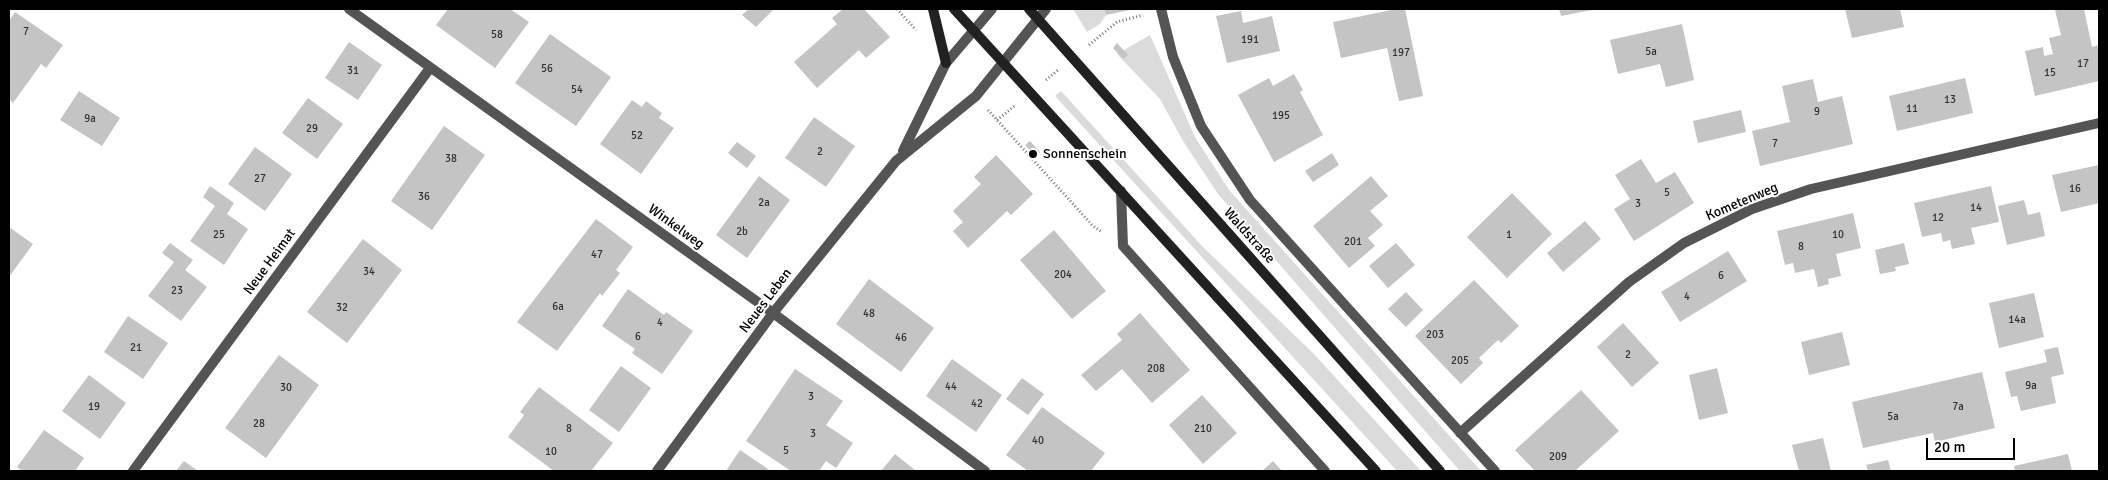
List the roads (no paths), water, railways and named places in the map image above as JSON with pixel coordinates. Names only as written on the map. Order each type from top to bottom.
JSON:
[{"type":"main road","points":[[933,9],[946,63]]},
{"type":"main road","points":[[954,9],[1376,471]]},
{"type":"main road","name":"Waldstraße","points":[[1029,9],[1440,471]]},
{"type":"street","name":"Winkelweg","points":[[349,9],[773,313],[985,471]]},
{"type":"street","points":[[974,30],[992,9]]},
{"type":"street","points":[[1004,62],[1046,9]]},
{"type":"street","name":"Waldstraße","points":[[1161,10],[1173,57],[1201,126],[1250,200],[1495,471]]},
{"type":"street","name":"Neues Leben","points":[[657,471],[773,313],[902,153],[946,63],[974,30]]},
{"type":"street","name":"Neues Leben","points":[[902,153],[976,96],[1004,62]]},
{"type":"street","name":"Neue Heimat","points":[[133,471],[430,68]]},
{"type":"street","name":"Kometenweg","points":[[1460,434],[1629,282],[1684,243],[1752,209],[1811,189],[2099,123]]},
{"type":"street","points":[[1121,191],[1123,246],[1325,471]]},
{"type":"place","name":"Sonnenschein","points":[[1033,154]]}]
